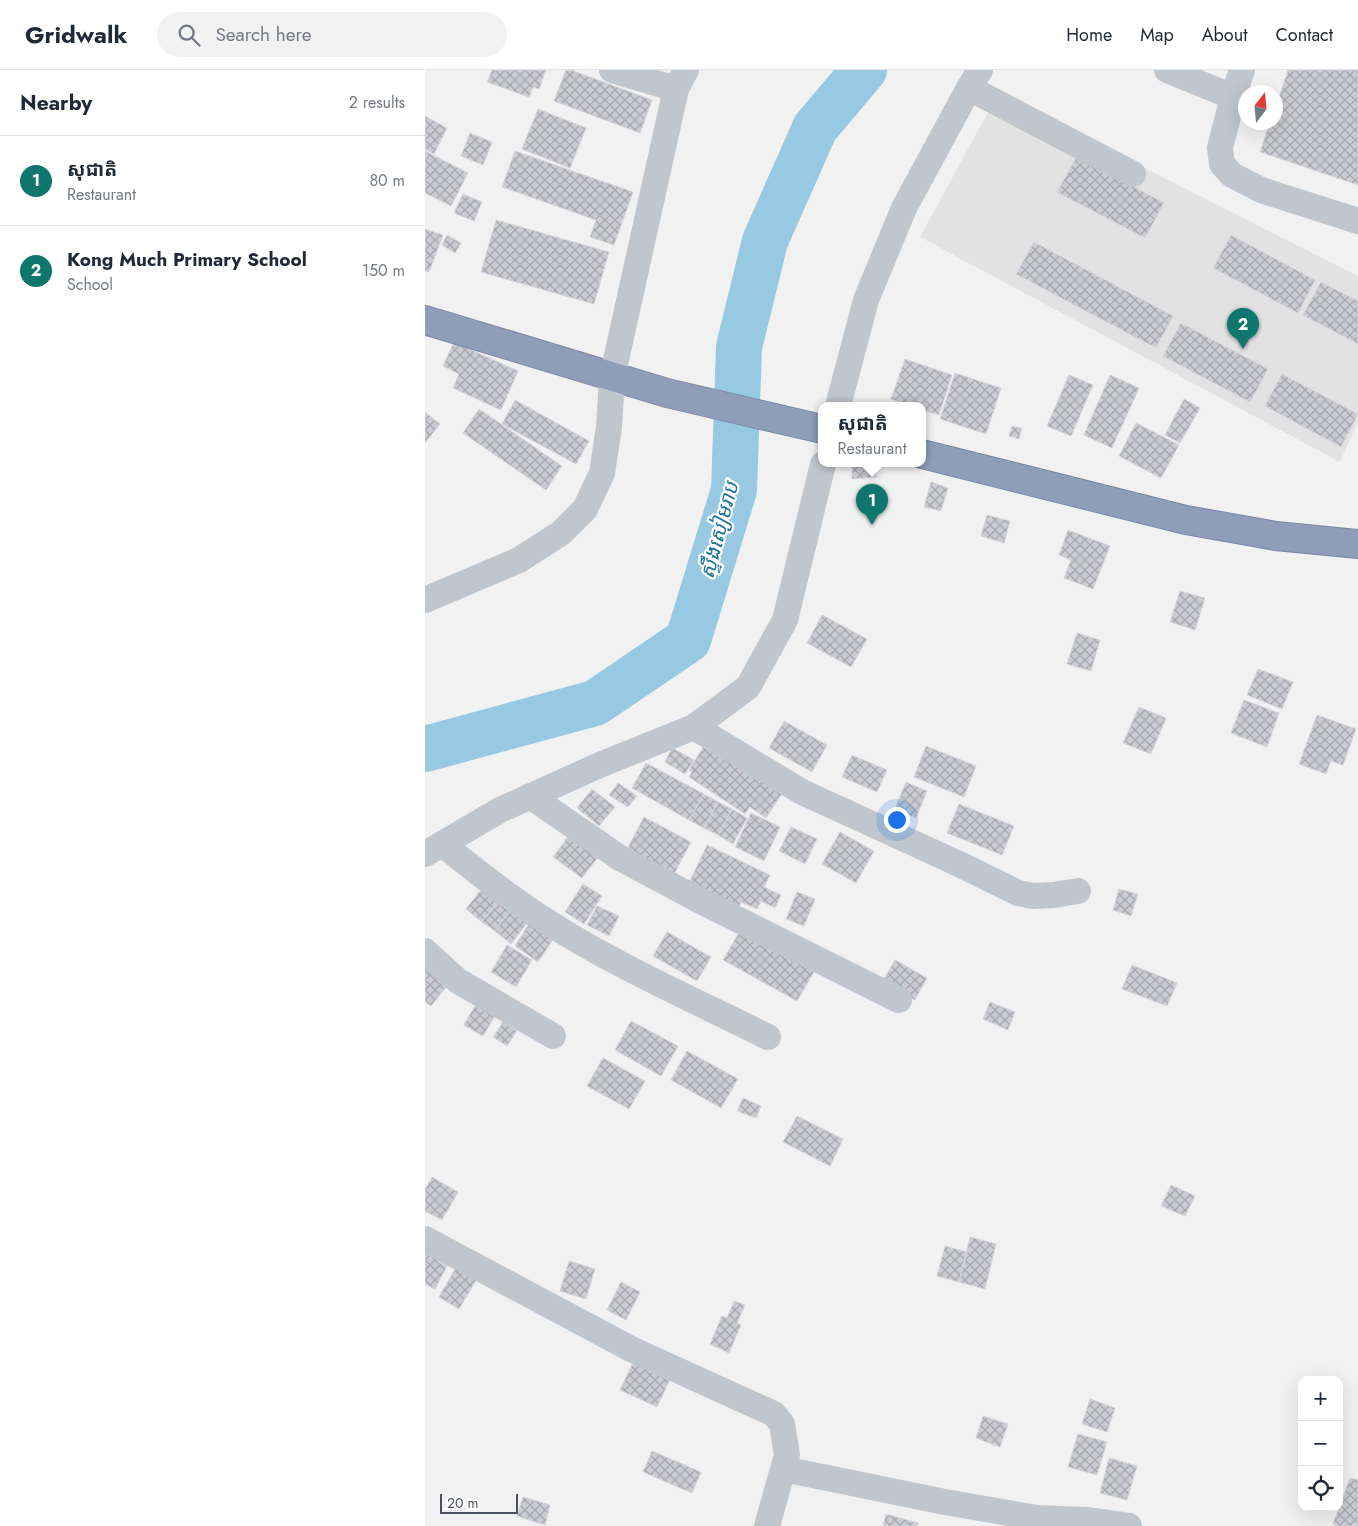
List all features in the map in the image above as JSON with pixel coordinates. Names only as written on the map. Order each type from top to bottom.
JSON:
[{"type":"highway","points":[[425,320],[612,378],[818,429]]},
{"type":"highway","points":[[926,455],[1186,520],[1277,536],[1358,544]]},
{"type":"street","points":[[425,600],[519,560],[561,533],[585,509],[602,473],[609,427],[612,378],[681,80],[612,70]]},
{"type":"street","points":[[1167,70],[1233,97]]},
{"type":"street","points":[[1242,70],[1220,148],[1222,164],[1231,176],[1261,190],[1358,221]]},
{"type":"street","points":[[839,402],[866,300],[904,208],[974,79],[1133,174]]},
{"type":"street","points":[[768,1037],[609,957],[546,921],[491,883],[434,849],[500,810],[602,764],[695,727],[748,687],[785,620],[822,467]]},
{"type":"street","points":[[695,727],[801,792],[959,864],[1018,894],[1040,896],[1078,891]]},
{"type":"street","points":[[530,796],[619,858],[899,1000]]},
{"type":"street","points":[[425,951],[458,980],[553,1036]]},
{"type":"street","points":[[425,1239],[631,1349],[774,1414],[782,1424],[787,1455],[767,1526]]},
{"type":"street","points":[[783,1469],[945,1502],[1037,1518],[1086,1520],[1129,1526]]},
{"type":"shaded area","points":[[998,94],[1358,276],[1358,422],[1340,462],[920,237]]},
{"type":"building","points":[[492,70],[546,70],[539,89],[533,87],[529,97],[487,82]]},
{"type":"building","points":[[566,70],[571,70],[652,100],[640,133],[554,101]]},
{"type":"building","points":[[1288,70],[1358,70],[1358,185],[1260,152],[1267,130],[1283,130],[1283,85]]},
{"type":"building","points":[[538,109],[586,128],[570,168],[522,149]]},
{"type":"building","points":[[425,116],[447,128],[434,154],[425,149]]},
{"type":"building","points":[[470,133],[492,142],[483,165],[461,156]]},
{"type":"building","points":[[425,151],[468,173],[451,206],[425,193]]},
{"type":"building","points":[[515,151],[633,192],[614,245],[590,237],[596,220],[502,187]]},
{"type":"building","points":[[1077,156],[1164,203],[1145,238],[1057,192]]},
{"type":"building","points":[[463,194],[482,202],[474,221],[454,213]]},
{"type":"building","points":[[496,220],[609,252],[594,304],[481,272]]},
{"type":"building","points":[[425,229],[443,235],[429,272],[425,271]]},
{"type":"building","points":[[447,235],[461,243],[455,253],[442,245]]},
{"type":"building","points":[[1231,235],[1315,280],[1298,313],[1213,268]]},
{"type":"building","points":[[1034,242],[1173,316],[1156,348],[1016,274]]},
{"type":"building","points":[[1321,282],[1358,301],[1358,344],[1303,315]]},
{"type":"building","points":[[1181,323],[1268,369],[1250,402],[1163,356]]},
{"type":"building","points":[[454,342],[518,371],[501,410],[453,388],[459,374],[443,366]]},
{"type":"building","points":[[905,359],[952,375],[939,415],[926,411],[926,402],[900,402],[891,399]]},
{"type":"building","points":[[955,373],[1001,388],[986,434],[940,419]]},
{"type":"building","points":[[1282,374],[1358,414],[1341,447],[1265,406]]},
{"type":"building","points":[[1069,375],[1093,385],[1071,436],[1047,426]]},
{"type":"building","points":[[1110,375],[1139,388],[1112,448],[1084,435]]},
{"type":"building","points":[[1184,399],[1200,408],[1180,443],[1165,435]]},
{"type":"building","points":[[515,400],[589,441],[576,464],[502,424]]},
{"type":"building","points":[[479,409],[562,466],[546,490],[463,433]]},
{"type":"building","points":[[425,412],[440,424],[425,443]]},
{"type":"building","points":[[1136,423],[1179,445],[1161,478],[1119,456]]},
{"type":"building","points":[[1012,426],[1022,428],[1019,439],[1009,436]]},
{"type":"building","points":[[852,467],[876,467],[876,477],[852,479]]},
{"type":"building","points":[[931,482],[948,488],[941,511],[924,507]]},
{"type":"building","points":[[987,515],[1010,521],[1004,543],[981,536]]},
{"type":"building","points":[[1068,530],[1110,546],[1093,589],[1064,578],[1071,560],[1059,555]]},
{"type":"building","points":[[1180,591],[1205,598],[1195,630],[1170,622]]},
{"type":"building","points":[[822,615],[867,639],[851,667],[807,643]]},
{"type":"building","points":[[1077,633],[1100,640],[1091,671],[1067,664]]},
{"type":"building","points":[[1258,669],[1293,682],[1282,709],[1247,695]]},
{"type":"building","points":[[1244,700],[1279,713],[1267,747],[1231,733]]},
{"type":"building","points":[[1139,707],[1166,718],[1151,754],[1123,743]]},
{"type":"building","points":[[1317,715],[1356,729],[1343,765],[1331,761],[1326,774],[1299,764]]},
{"type":"building","points":[[784,721],[827,745],[812,772],[769,748]]},
{"type":"building","points":[[704,746],[760,782],[766,773],[787,786],[766,818],[750,807],[745,814],[689,777],[692,772],[689,770]]},
{"type":"building","points":[[926,746],[976,766],[964,797],[914,777]]},
{"type":"building","points":[[672,748],[694,760],[685,774],[665,762]]},
{"type":"building","points":[[852,755],[887,770],[877,792],[842,777]]},
{"type":"building","points":[[646,763],[704,794],[689,820],[632,788]]},
{"type":"building","points":[[906,782],[927,791],[916,818],[895,809]]},
{"type":"building","points":[[618,783],[637,796],[628,807],[609,795]]},
{"type":"building","points":[[592,789],[615,807],[599,826],[577,808]]},
{"type":"building","points":[[704,794],[718,802],[704,828],[689,820]]},
{"type":"building","points":[[718,802],[732,809],[718,835],[704,828]]},
{"type":"building","points":[[959,804],[1014,826],[1002,855],[947,833]]},
{"type":"building","points":[[732,809],[747,818],[733,844],[718,835]]},
{"type":"building","points":[[751,813],[780,827],[764,861],[735,847]]},
{"type":"building","points":[[644,817],[691,842],[671,880],[624,855]]},
{"type":"building","points":[[791,827],[817,839],[805,864],[779,851]]},
{"type":"building","points":[[573,830],[602,852],[582,878],[553,857]]},
{"type":"building","points":[[840,832],[874,851],[856,883],[822,864]]},
{"type":"building","points":[[707,845],[770,875],[764,887],[781,895],[775,908],[761,901],[757,909],[741,902],[739,907],[689,883]]},
{"type":"building","points":[[486,883],[502,896],[482,922],[466,909]]},
{"type":"building","points":[[583,884],[602,896],[584,924],[565,912]]},
{"type":"building","points":[[1119,889],[1138,894],[1131,916],[1113,910]]},
{"type":"building","points":[[797,892],[815,899],[804,926],[786,919]]},
{"type":"building","points":[[502,896],[514,905],[495,931],[482,922]]},
{"type":"building","points":[[514,905],[531,918],[511,944],[495,931]]},
{"type":"building","points":[[597,906],[619,916],[609,936],[587,925]]},
{"type":"building","points":[[534,916],[558,932],[538,962],[515,946]]},
{"type":"building","points":[[741,929],[815,970],[797,1001],[723,960]]},
{"type":"building","points":[[667,932],[711,957],[697,981],[653,956]]},
{"type":"building","points":[[507,945],[532,960],[516,987],[491,972]]},
{"type":"building","points":[[895,960],[927,978],[915,1000],[882,982]]},
{"type":"building","points":[[425,964],[453,978],[431,1006],[425,1002]]},
{"type":"building","points":[[1132,965],[1177,983],[1167,1006],[1122,989]]},
{"type":"building","points":[[481,995],[500,1007],[483,1036],[464,1025]]},
{"type":"building","points":[[990,1002],[1015,1012],[1008,1030],[983,1019]]},
{"type":"building","points":[[631,1021],[678,1046],[661,1076],[615,1050]]},
{"type":"building","points":[[503,1022],[517,1031],[507,1046],[493,1037]]},
{"type":"building","points":[[687,1051],[738,1079],[721,1108],[671,1080]]},
{"type":"building","points":[[603,1058],[645,1081],[629,1109],[587,1086]]},
{"type":"building","points":[[743,1098],[761,1106],[756,1118],[737,1111]]},
{"type":"building","points":[[797,1116],[843,1139],[830,1166],[783,1142]]},
{"type":"building","points":[[432,1177],[458,1192],[442,1220],[425,1211],[425,1189]]},
{"type":"building","points":[[1171,1185],[1195,1196],[1185,1216],[1161,1206]]},
{"type":"building","points":[[970,1237],[996,1244],[985,1289],[959,1282]]},
{"type":"building","points":[[425,1245],[441,1254],[437,1261],[447,1266],[435,1289],[425,1284]]},
{"type":"building","points":[[945,1246],[967,1252],[959,1282],[937,1276]]},
{"type":"building","points":[[569,1261],[595,1269],[586,1299],[560,1291]]},
{"type":"building","points":[[459,1262],[480,1274],[459,1309],[439,1297]]},
{"type":"building","points":[[621,1282],[640,1292],[626,1320],[607,1310]]},
{"type":"building","points":[[734,1301],[745,1305],[737,1323],[741,1325],[729,1353],[710,1344],[722,1316],[727,1318]]},
{"type":"building","points":[[637,1354],[674,1371],[657,1407],[620,1390]]},
{"type":"building","points":[[1090,1399],[1115,1408],[1107,1432],[1082,1424]]},
{"type":"building","points":[[983,1416],[1008,1424],[1000,1447],[976,1438]]},
{"type":"building","points":[[1078,1434],[1107,1442],[1097,1475],[1068,1467]]},
{"type":"building","points":[[652,1451],[701,1472],[692,1493],[643,1472]]},
{"type":"building","points":[[1109,1458],[1137,1466],[1127,1500],[1100,1493]]},
{"type":"building","points":[[1350,1478],[1358,1480],[1358,1526],[1337,1526],[1333,1524],[1338,1511],[1343,1511],[1343,1497]]},
{"type":"building","points":[[523,1497],[550,1505],[545,1525],[517,1516]]},
{"type":"building","points":[[886,1514],[918,1523],[917,1526],[883,1526]]},
{"type":"waterway","name":"ស្ទឹងសៀមរាប","points":[[425,749],[595,703],[688,640],[734,490],[739,347],[765,241],[815,128],[864,70]]},
{"type":"place","name":"Kong Much Primary School","points":[[1243,349]]},
{"type":"place","name":"សុជាតិ","points":[[872,525]]}]
